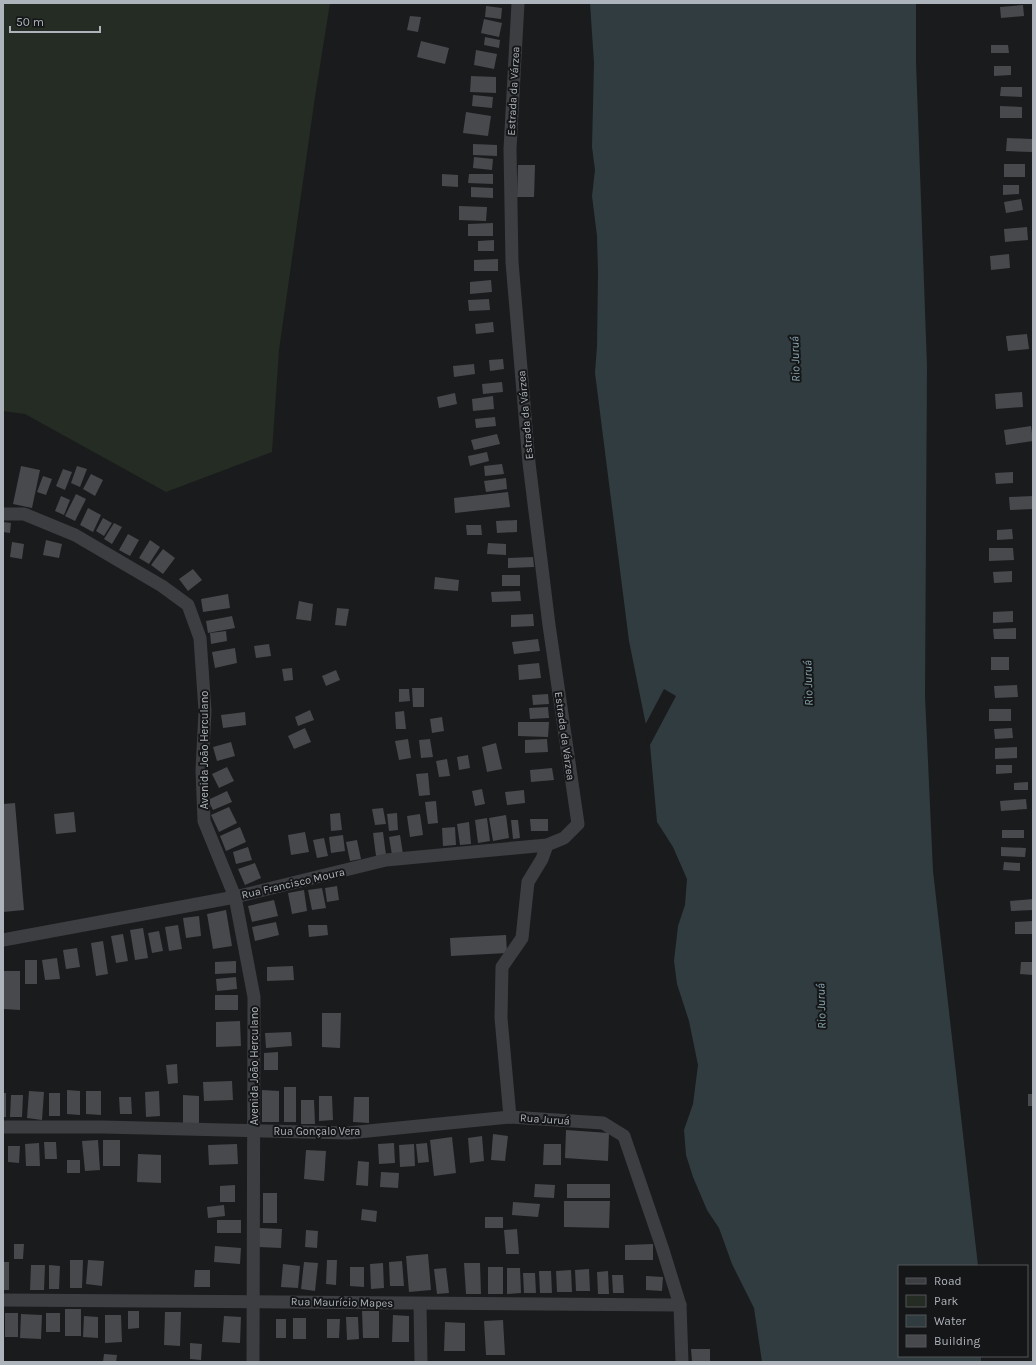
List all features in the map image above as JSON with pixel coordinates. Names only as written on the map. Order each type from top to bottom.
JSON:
[{"type":"street","name":"Estrada da Várzea","points":[[518,3],[510,149],[512,262],[529,463],[549,625],[578,824]]},
{"type":"street","name":"Avenida João Herculano","points":[[3,514],[24,514],[75,535],[162,586],[188,605],[200,638],[205,711],[202,770],[204,821],[235,897],[254,997],[252,1362]]},
{"type":"street","name":"Rua Francisco Moura","points":[[3,940],[235,897],[386,860],[547,846],[564,838],[578,824]]},
{"type":"street","name":"Rua Juruá","points":[[547,846],[542,859],[528,882],[522,938],[502,967],[501,1018],[510,1117],[603,1123],[624,1136],[680,1305],[682,1362]]},
{"type":"street","name":"Rua Gonçalo Vera","points":[[3,1127],[103,1127],[348,1133],[510,1117]]},
{"type":"street","name":"Rua Maurício Mapes","points":[[3,1300],[680,1305]]},
{"type":"street","points":[[420,1304],[421,1362]]},
{"type":"green space","points":[[3,3],[330,3],[279,350],[272,452],[166,492],[25,414],[3,411]]},
{"type":"water","name":"Rio Juruá","points":[[590,3],[916,3],[916,62],[927,366],[925,696],[933,871],[978,1265],[898,1265],[898,1357],[981,1357],[981,1362],[762,1362],[754,1308],[732,1264],[719,1228],[707,1210],[693,1177],[686,1155],[684,1130],[693,1104],[698,1065],[689,1021],[677,984],[674,961],[678,926],[685,905],[687,879],[673,847],[657,822],[650,745],[629,641],[595,373],[598,273],[597,236],[592,196],[595,170],[592,147],[594,63]]},
{"type":"pier","points":[[664,689],[676,696],[650,745],[648,744],[645,725]]},
{"type":"building","points":[[1023,5],[1024,16],[1001,18],[1000,7]]},
{"type":"building","points":[[486,6],[502,8],[501,19],[485,17]]},
{"type":"building","points":[[410,16],[421,17],[418,32],[407,30]]},
{"type":"building","points":[[484,19],[502,23],[499,37],[481,33]]},
{"type":"building","points":[[485,37],[500,40],[499,48],[484,45]]},
{"type":"building","points":[[421,41],[449,48],[445,64],[417,57]]},
{"type":"building","points":[[991,45],[1008,45],[1009,53],[991,53]]},
{"type":"building","points":[[476,50],[497,54],[494,69],[474,65]]},
{"type":"building","points":[[994,66],[1011,66],[1011,75],[994,76]]},
{"type":"building","points":[[471,76],[496,77],[496,93],[470,92]]},
{"type":"building","points":[[1001,87],[1022,87],[1022,97],[1000,96]]},
{"type":"building","points":[[473,95],[493,97],[492,108],[472,106]]},
{"type":"building","points":[[1000,106],[1022,107],[1022,118],[1000,118]]},
{"type":"building","points":[[466,112],[491,116],[488,136],[463,133]]},
{"type":"building","points":[[1007,138],[1032,139],[1032,152],[1006,151]]},
{"type":"building","points":[[473,144],[497,145],[497,156],[473,155]]},
{"type":"building","points":[[474,157],[493,159],[492,170],[473,168]]},
{"type":"building","points":[[1004,164],[1025,164],[1025,177],[1004,177]]},
{"type":"building","points":[[518,165],[535,165],[534,197],[517,197]]},
{"type":"building","points":[[442,174],[458,175],[458,187],[442,186]]},
{"type":"building","points":[[469,174],[493,174],[493,184],[468,183]]},
{"type":"building","points":[[1003,185],[1019,185],[1019,194],[1003,195]]},
{"type":"building","points":[[471,187],[493,188],[493,198],[471,197]]},
{"type":"building","points":[[1021,199],[1023,210],[1006,213],[1004,202]]},
{"type":"building","points":[[459,206],[487,207],[486,221],[459,220]]},
{"type":"building","points":[[493,223],[493,236],[468,236],[468,224]]},
{"type":"building","points":[[1027,227],[1028,240],[1005,242],[1004,229]]},
{"type":"building","points":[[494,240],[494,251],[478,251],[478,241]]},
{"type":"building","points":[[1009,254],[1010,268],[991,270],[990,256]]},
{"type":"building","points":[[498,259],[498,271],[474,271],[474,260]]},
{"type":"building","points":[[491,280],[492,292],[470,294],[470,282]]},
{"type":"building","points":[[489,299],[490,310],[469,311],[468,300]]},
{"type":"building","points":[[493,322],[494,332],[476,334],[475,324]]},
{"type":"building","points":[[1027,334],[1029,349],[1008,351],[1006,336]]},
{"type":"building","points":[[503,359],[504,369],[490,371],[489,360]]},
{"type":"building","points":[[474,364],[475,374],[454,377],[453,366]]},
{"type":"building","points":[[502,382],[503,392],[483,394],[482,384]]},
{"type":"building","points":[[1022,392],[1023,407],[996,409],[995,394]]},
{"type":"building","points":[[455,393],[457,404],[439,408],[437,397]]},
{"type":"building","points":[[493,396],[494,409],[473,411],[472,399]]},
{"type":"building","points":[[495,417],[496,426],[476,428],[475,419]]},
{"type":"building","points":[[1031,426],[1033,441],[1006,445],[1004,430]]},
{"type":"building","points":[[497,434],[500,444],[474,450],[471,440]]},
{"type":"building","points":[[487,452],[489,461],[470,466],[468,456]]},
{"type":"building","points":[[502,464],[504,474],[485,476],[484,466]]},
{"type":"building","points":[[21,466],[40,470],[32,508],[13,504]]},
{"type":"building","points":[[77,466],[87,469],[80,487],[71,483]]},
{"type":"building","points":[[63,469],[72,472],[65,490],[56,486]]},
{"type":"building","points":[[1013,472],[1013,483],[996,484],[995,473]]},
{"type":"building","points":[[91,474],[103,480],[95,496],[83,489]]},
{"type":"building","points":[[43,476],[52,479],[46,495],[37,492]]},
{"type":"building","points":[[506,478],[507,489],[486,492],[484,481]]},
{"type":"building","points":[[508,492],[510,507],[455,513],[454,498]]},
{"type":"building","points":[[76,494],[86,499],[75,521],[65,516]]},
{"type":"building","points":[[61,496],[70,500],[64,515],[55,511]]},
{"type":"building","points":[[1033,496],[1033,509],[1010,510],[1009,497]]},
{"type":"building","points":[[88,508],[101,515],[93,532],[80,525]]},
{"type":"building","points":[[103,518],[112,523],[104,536],[96,531]]},
{"type":"building","points":[[517,520],[517,532],[497,533],[496,521]]},
{"type":"building","points":[[3,522],[11,523],[10,533],[3,532]]},
{"type":"building","points":[[114,523],[122,527],[112,544],[104,539]]},
{"type":"building","points":[[466,525],[481,525],[482,535],[467,535]]},
{"type":"building","points":[[1012,529],[1013,539],[997,540],[997,530]]},
{"type":"building","points":[[128,534],[139,540],[130,556],[119,550]]},
{"type":"building","points":[[46,540],[62,544],[59,558],[43,555]]},
{"type":"building","points":[[150,540],[160,547],[149,564],[139,558]]},
{"type":"building","points":[[12,542],[24,544],[22,559],[10,557]]},
{"type":"building","points":[[488,543],[506,544],[506,555],[487,554]]},
{"type":"building","points":[[989,548],[1013,548],[1014,560],[989,561]]},
{"type":"building","points":[[163,549],[175,558],[163,574],[151,565]]},
{"type":"building","points":[[533,557],[534,567],[508,568],[508,558]]},
{"type":"building","points":[[193,569],[202,580],[188,591],[179,579]]},
{"type":"building","points":[[1012,571],[1012,582],[994,583],[993,572]]},
{"type":"building","points":[[502,575],[520,575],[520,586],[502,586]]},
{"type":"building","points":[[435,577],[459,580],[458,591],[434,589]]},
{"type":"building","points":[[520,591],[521,601],[492,602],[491,592]]},
{"type":"building","points":[[228,594],[230,608],[203,612],[201,599]]},
{"type":"building","points":[[299,601],[313,604],[311,621],[296,619]]},
{"type":"building","points":[[337,608],[349,609],[346,626],[335,625]]},
{"type":"building","points":[[1013,611],[1013,622],[993,623],[993,612]]},
{"type":"building","points":[[533,614],[534,626],[511,627],[511,615]]},
{"type":"building","points":[[232,616],[235,628],[208,633],[206,621]]},
{"type":"building","points":[[1016,628],[1016,639],[994,639],[993,629]]},
{"type":"building","points":[[226,631],[227,641],[211,644],[210,633]]},
{"type":"building","points":[[538,639],[540,651],[514,654],[512,642]]},
{"type":"building","points":[[269,644],[271,656],[256,658],[254,646]]},
{"type":"building","points":[[235,648],[237,663],[215,668],[212,652]]},
{"type":"building","points":[[991,657],[1009,657],[1009,670],[991,670]]},
{"type":"building","points":[[539,663],[541,678],[519,680],[518,665]]},
{"type":"building","points":[[292,668],[293,680],[284,681],[282,669]]},
{"type":"building","points":[[336,670],[340,680],[326,686],[322,676]]},
{"type":"building","points":[[1017,685],[1018,697],[995,698],[994,686]]},
{"type":"building","points":[[412,688],[424,688],[424,707],[413,707]]},
{"type":"building","points":[[399,689],[409,689],[410,701],[399,702]]},
{"type":"building","points":[[548,694],[549,704],[533,705],[532,695]]},
{"type":"building","points":[[548,707],[549,718],[530,719],[529,708]]},
{"type":"building","points":[[989,709],[1011,709],[1011,721],[989,721]]},
{"type":"building","points":[[310,710],[314,720],[298,726],[295,717]]},
{"type":"building","points":[[404,711],[406,729],[396,729],[395,712]]},
{"type":"building","points":[[245,712],[246,725],[223,728],[221,715]]},
{"type":"building","points":[[442,717],[444,731],[432,733],[430,719]]},
{"type":"building","points":[[518,722],[549,722],[548,737],[518,736]]},
{"type":"building","points":[[305,728],[311,742],[294,749],[288,736]]},
{"type":"building","points":[[1012,728],[1013,738],[995,739],[994,729]]},
{"type":"building","points":[[408,739],[411,758],[399,760],[395,741]]},
{"type":"building","points":[[430,739],[433,757],[421,758],[419,740]]},
{"type":"building","points":[[547,739],[548,752],[525,753],[525,740]]},
{"type":"building","points":[[231,742],[235,756],[217,761],[213,747]]},
{"type":"building","points":[[496,743],[502,769],[487,772],[482,747]]},
{"type":"building","points":[[1017,747],[1017,758],[995,759],[995,748]]},
{"type":"building","points":[[468,755],[470,768],[459,770],[457,757]]},
{"type":"building","points":[[447,759],[450,776],[439,777],[436,761]]},
{"type":"building","points":[[996,765],[1012,765],[1012,773],[996,774]]},
{"type":"building","points":[[227,767],[234,781],[219,788],[212,774]]},
{"type":"building","points":[[552,768],[554,780],[531,782],[530,770]]},
{"type":"building","points":[[428,773],[430,795],[419,796],[416,774]]},
{"type":"building","points":[[1028,782],[1028,790],[1014,790],[1014,783]]},
{"type":"building","points":[[482,789],[485,804],[475,806],[472,791]]},
{"type":"building","points":[[524,790],[525,803],[507,805],[505,792]]},
{"type":"building","points":[[227,791],[232,802],[213,810],[208,800]]},
{"type":"building","points":[[1026,799],[1027,809],[1001,811],[1000,801]]},
{"type":"building","points":[[436,801],[438,823],[428,824],[425,802]]},
{"type":"building","points":[[15,803],[24,910],[3,912],[3,804]]},
{"type":"building","points":[[229,807],[237,823],[219,832],[211,815]]},
{"type":"building","points":[[383,808],[386,824],[375,825],[372,809]]},
{"type":"building","points":[[74,812],[76,832],[56,834],[54,814]]},
{"type":"building","points":[[340,813],[342,830],[331,831],[330,814]]},
{"type":"building","points":[[397,813],[398,830],[389,831],[387,814]]},
{"type":"building","points":[[420,814],[423,835],[410,837],[407,816]]},
{"type":"building","points":[[506,815],[509,838],[493,841],[489,818]]},
{"type":"building","points":[[487,818],[490,841],[478,843],[475,820]]},
{"type":"building","points":[[530,819],[548,819],[548,831],[531,831]]},
{"type":"building","points":[[511,820],[518,820],[520,838],[513,839]]},
{"type":"building","points":[[469,822],[471,844],[460,845],[457,824]]},
{"type":"building","points":[[240,827],[246,842],[226,851],[220,836]]},
{"type":"building","points":[[455,827],[456,845],[443,846],[442,828]]},
{"type":"building","points":[[1002,830],[1024,830],[1024,838],[1002,838]]},
{"type":"building","points":[[305,832],[309,852],[291,855],[288,835]]},
{"type":"building","points":[[383,832],[386,855],[376,856],[373,833]]},
{"type":"building","points":[[343,835],[345,851],[331,853],[329,837]]},
{"type":"building","points":[[400,835],[403,854],[392,855],[389,837]]},
{"type":"building","points":[[324,838],[328,856],[317,858],[313,840]]},
{"type":"building","points":[[357,840],[361,859],[350,861],[346,842]]},
{"type":"building","points":[[248,847],[252,860],[236,864],[233,852]]},
{"type":"building","points":[[1001,847],[1026,848],[1025,857],[1001,856]]},
{"type":"building","points":[[1004,862],[1020,863],[1020,871],[1003,870]]},
{"type":"building","points":[[255,863],[261,878],[245,885],[238,869]]},
{"type":"building","points":[[337,886],[339,900],[327,902],[325,888]]},
{"type":"building","points":[[322,888],[326,908],[312,910],[308,890]]},
{"type":"building","points":[[304,890],[307,911],[292,914],[288,893]]},
{"type":"building","points":[[1033,899],[1033,910],[1011,911],[1010,901]]},
{"type":"building","points":[[274,900],[278,916],[252,922],[248,906]]},
{"type":"building","points":[[226,910],[232,946],[213,949],[207,914]]},
{"type":"building","points":[[199,916],[201,936],[186,938],[183,918]]},
{"type":"building","points":[[1033,921],[1033,934],[1015,934],[1015,922]]},
{"type":"building","points":[[276,922],[279,935],[255,941],[252,927]]},
{"type":"building","points":[[178,925],[182,949],[169,951],[165,927]]},
{"type":"building","points":[[308,925],[327,925],[328,935],[309,937]]},
{"type":"building","points":[[143,928],[148,958],[135,960],[130,930]]},
{"type":"building","points":[[159,931],[163,951],[152,953],[148,933]]},
{"type":"building","points":[[123,934],[128,961],[116,963],[111,936]]},
{"type":"building","points":[[506,935],[507,953],[451,956],[450,938]]},
{"type":"building","points":[[103,941],[108,974],[96,976],[91,943]]},
{"type":"building","points":[[77,948],[80,967],[66,969],[63,950]]},
{"type":"building","points":[[57,958],[60,979],[45,980],[42,960]]},
{"type":"building","points":[[25,960],[37,960],[37,984],[25,984]]},
{"type":"building","points":[[236,961],[236,973],[215,974],[215,962]]},
{"type":"building","points":[[1021,962],[1033,962],[1033,975],[1020,974]]},
{"type":"building","points":[[293,966],[294,980],[267,981],[267,967]]},
{"type":"building","points":[[3,971],[20,971],[20,1010],[3,1009]]},
{"type":"building","points":[[236,977],[237,989],[217,991],[216,979]]},
{"type":"building","points":[[215,995],[238,995],[238,1010],[215,1010]]},
{"type":"building","points":[[322,1013],[341,1013],[340,1048],[322,1047]]},
{"type":"building","points":[[240,1021],[241,1046],[216,1047],[216,1022]]},
{"type":"building","points":[[291,1032],[292,1046],[266,1048],[265,1033]]},
{"type":"building","points":[[278,1052],[278,1070],[264,1070],[264,1053]]},
{"type":"building","points":[[177,1064],[178,1083],[168,1084],[166,1065]]},
{"type":"building","points":[[232,1081],[233,1100],[204,1101],[203,1082]]},
{"type":"building","points":[[284,1087],[296,1087],[296,1122],[284,1122]]},
{"type":"building","points":[[67,1090],[80,1091],[80,1115],[67,1114]]},
{"type":"building","points":[[262,1090],[279,1091],[279,1122],[262,1122]]},
{"type":"building","points":[[29,1091],[44,1092],[42,1120],[27,1118]]},
{"type":"building","points":[[86,1091],[101,1091],[101,1115],[86,1114]]},
{"type":"building","points":[[159,1091],[160,1116],[146,1117],[145,1092]]},
{"type":"building","points":[[3,1093],[6,1093],[6,1117],[3,1117]]},
{"type":"building","points":[[49,1093],[60,1093],[60,1116],[49,1116]]},
{"type":"building","points":[[1028,1094],[1033,1094],[1033,1106],[1028,1106]]},
{"type":"building","points":[[11,1095],[23,1095],[22,1117],[10,1117]]},
{"type":"building","points":[[183,1095],[199,1096],[199,1123],[183,1123]]},
{"type":"building","points":[[319,1096],[332,1096],[333,1120],[319,1121]]},
{"type":"building","points":[[119,1097],[131,1097],[132,1114],[120,1114]]},
{"type":"building","points":[[354,1097],[369,1097],[369,1123],[353,1122]]},
{"type":"building","points":[[301,1100],[314,1100],[315,1124],[301,1124]]},
{"type":"building","points":[[566,1130],[609,1133],[608,1161],[565,1158]]},
{"type":"building","points":[[493,1134],[508,1136],[505,1161],[491,1160]]},
{"type":"building","points":[[482,1136],[484,1161],[470,1163],[468,1138]]},
{"type":"building","points":[[452,1137],[456,1173],[434,1176],[430,1140]]},
{"type":"building","points":[[98,1140],[100,1170],[85,1171],[82,1141]]},
{"type":"building","points":[[103,1140],[120,1140],[120,1166],[103,1166]]},
{"type":"building","points":[[44,1142],[56,1142],[57,1159],[45,1159]]},
{"type":"building","points":[[39,1143],[40,1166],[26,1166],[25,1144]]},
{"type":"building","points":[[394,1143],[395,1163],[379,1164],[378,1144]]},
{"type":"building","points":[[427,1143],[429,1162],[418,1163],[416,1144]]},
{"type":"building","points":[[237,1144],[238,1164],[209,1165],[208,1145]]},
{"type":"building","points":[[414,1144],[415,1166],[400,1167],[399,1145]]},
{"type":"building","points":[[544,1144],[561,1144],[561,1165],[543,1165]]},
{"type":"building","points":[[8,1146],[20,1146],[19,1163],[8,1162]]},
{"type":"building","points":[[306,1150],[326,1151],[324,1181],[304,1179]]},
{"type":"building","points":[[138,1154],[161,1155],[161,1183],[137,1182]]},
{"type":"building","points":[[67,1160],[80,1160],[80,1173],[67,1173]]},
{"type":"building","points":[[358,1161],[369,1162],[368,1186],[356,1185]]},
{"type":"building","points":[[381,1172],[399,1173],[398,1188],[380,1187]]},
{"type":"building","points":[[535,1184],[555,1185],[554,1198],[534,1197]]},
{"type":"building","points":[[567,1184],[610,1184],[610,1198],[567,1198]]},
{"type":"building","points":[[235,1185],[235,1202],[220,1202],[220,1186]]},
{"type":"building","points":[[263,1193],[277,1193],[277,1223],[263,1223]]},
{"type":"building","points":[[564,1201],[610,1201],[609,1228],[564,1227]]},
{"type":"building","points":[[513,1202],[540,1204],[538,1217],[512,1215]]},
{"type":"building","points":[[224,1205],[225,1216],[208,1218],[207,1207]]},
{"type":"building","points":[[362,1209],[377,1211],[376,1222],[361,1220]]},
{"type":"building","points":[[485,1217],[503,1217],[503,1228],[485,1228]]},
{"type":"building","points":[[217,1220],[241,1220],[241,1233],[217,1233]]},
{"type":"building","points":[[259,1228],[282,1229],[281,1248],[259,1247]]},
{"type":"building","points":[[517,1229],[519,1254],[506,1254],[504,1230]]},
{"type":"building","points":[[306,1230],[318,1231],[317,1248],[305,1247]]},
{"type":"building","points":[[14,1244],[24,1244],[23,1259],[14,1259]]},
{"type":"building","points":[[653,1244],[653,1260],[625,1260],[625,1245]]},
{"type":"building","points":[[215,1246],[241,1248],[240,1264],[214,1262]]},
{"type":"building","points":[[428,1254],[431,1290],[409,1292],[406,1256]]},
{"type":"building","points":[[70,1260],[83,1260],[82,1288],[70,1288]]},
{"type":"building","points":[[88,1260],[104,1261],[102,1286],[86,1284]]},
{"type":"building","points":[[327,1260],[337,1260],[336,1285],[326,1284]]},
{"type":"building","points":[[402,1261],[404,1286],[390,1286],[389,1262]]},
{"type":"building","points":[[3,1262],[9,1262],[9,1290],[3,1290]]},
{"type":"building","points":[[304,1262],[318,1263],[315,1291],[301,1289]]},
{"type":"building","points":[[383,1263],[384,1288],[371,1289],[370,1264]]},
{"type":"building","points":[[464,1263],[480,1263],[481,1294],[466,1294]]},
{"type":"building","points":[[283,1264],[300,1266],[298,1288],[281,1287]]},
{"type":"building","points":[[31,1265],[45,1265],[44,1290],[30,1290]]},
{"type":"building","points":[[49,1265],[60,1266],[59,1289],[49,1289]]},
{"type":"building","points":[[350,1267],[364,1267],[364,1287],[350,1286]]},
{"type":"building","points":[[488,1267],[503,1267],[503,1294],[488,1294]]},
{"type":"building","points":[[446,1268],[449,1293],[437,1294],[434,1269]]},
{"type":"building","points":[[507,1268],[520,1268],[521,1293],[507,1294]]},
{"type":"building","points":[[589,1269],[590,1291],[576,1291],[575,1270]]},
{"type":"building","points":[[195,1270],[210,1270],[210,1287],[194,1287]]},
{"type":"building","points":[[571,1270],[572,1292],[557,1292],[556,1271]]},
{"type":"building","points":[[539,1271],[551,1271],[552,1293],[540,1293]]},
{"type":"building","points":[[608,1271],[609,1294],[598,1294],[597,1272]]},
{"type":"building","points":[[523,1273],[535,1273],[536,1293],[524,1293]]},
{"type":"building","points":[[612,1275],[623,1275],[624,1293],[613,1293]]},
{"type":"building","points":[[646,1276],[663,1277],[662,1291],[646,1290]]},
{"type":"building","points":[[65,1309],[81,1309],[81,1336],[65,1336]]},
{"type":"building","points":[[128,1311],[139,1311],[139,1328],[128,1329]]},
{"type":"building","points":[[362,1311],[379,1311],[379,1338],[363,1338]]},
{"type":"building","points":[[165,1312],[181,1312],[180,1346],[164,1345]]},
{"type":"building","points":[[5,1313],[18,1313],[18,1337],[5,1337]]},
{"type":"building","points":[[46,1313],[60,1313],[60,1332],[46,1332]]},
{"type":"building","points":[[21,1314],[42,1315],[41,1339],[20,1338]]},
{"type":"building","points":[[105,1315],[121,1315],[122,1342],[105,1343]]},
{"type":"building","points":[[393,1315],[409,1316],[409,1342],[392,1342]]},
{"type":"building","points":[[84,1316],[98,1317],[98,1338],[83,1337]]},
{"type":"building","points":[[224,1316],[241,1317],[240,1343],[222,1342]]},
{"type":"building","points":[[346,1317],[358,1317],[359,1339],[347,1340]]},
{"type":"building","points":[[293,1318],[306,1318],[306,1339],[293,1339]]},
{"type":"building","points":[[276,1319],[286,1319],[286,1338],[276,1338]]},
{"type":"building","points":[[327,1319],[340,1319],[339,1338],[327,1338]]},
{"type":"building","points":[[503,1320],[505,1355],[486,1355],[484,1321]]},
{"type":"building","points":[[445,1322],[465,1323],[465,1351],[444,1351]]},
{"type":"building","points":[[190,1343],[202,1344],[201,1360],[190,1359]]},
{"type":"building","points":[[691,1349],[710,1349],[710,1362],[692,1362]]},
{"type":"building","points":[[104,1354],[117,1355],[116,1362],[103,1362]]}]
